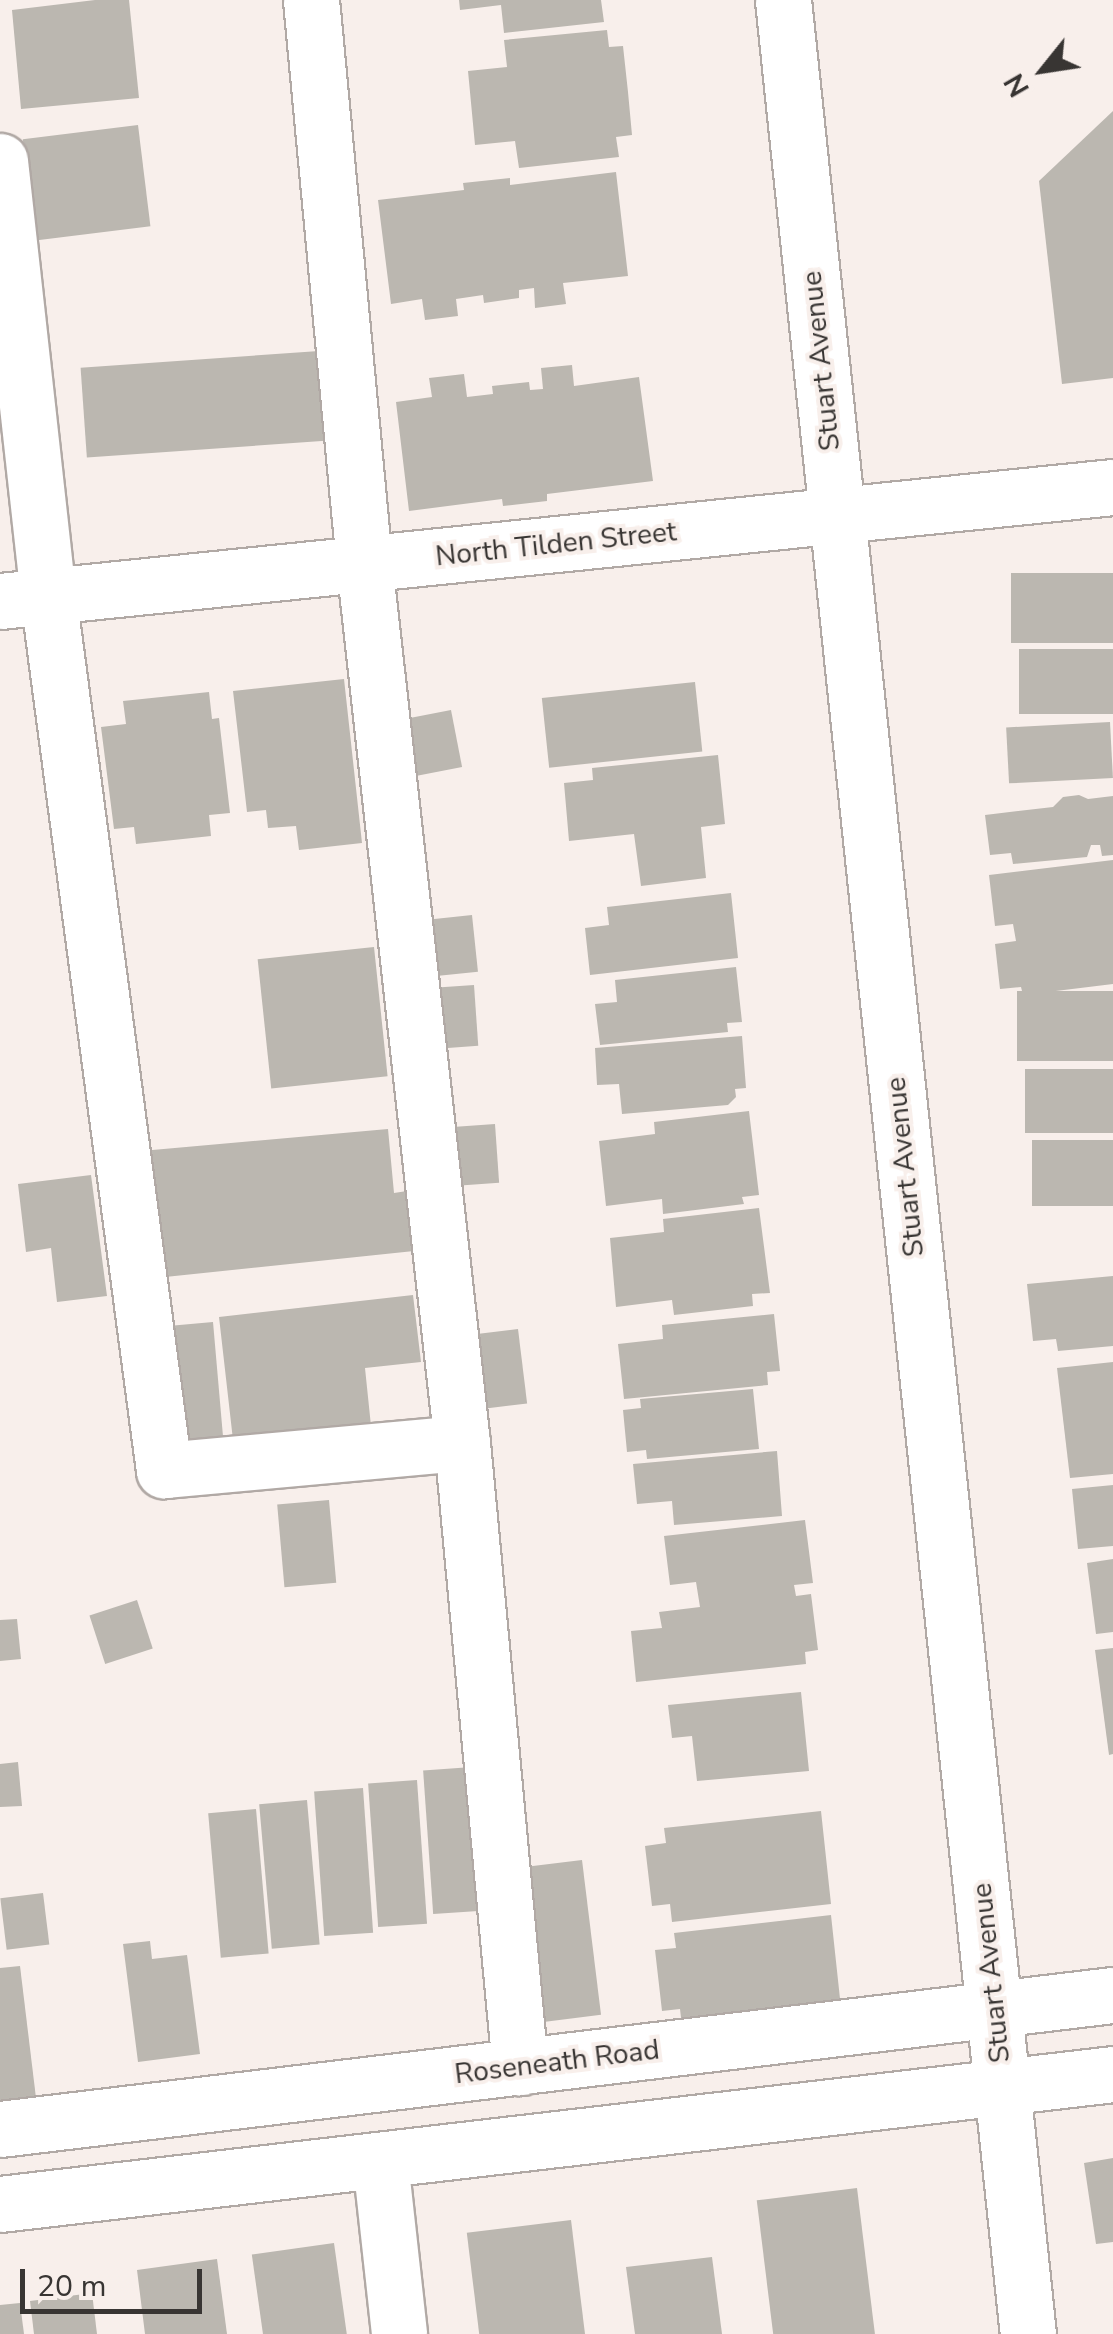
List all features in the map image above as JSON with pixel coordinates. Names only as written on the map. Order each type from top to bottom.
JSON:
[{"type":"street","points":[[311,0],[364,563],[462,1442],[520,2067]]},
{"type":"street","name":"Stuart Avenue","points":[[783,0],[1028,2334]]},
{"type":"street","points":[[0,160],[24,599],[164,1470],[462,1442]]},
{"type":"street","name":"North Tilden Street","points":[[24,599],[1113,487]]},
{"type":"street","name":"Roseneath Road","points":[[0,2129],[1113,1996]]},
{"type":"street","points":[[0,2204],[1113,2074]]},
{"type":"street","points":[[380,2160],[399,2334]]},
{"type":"building","points":[[129,0],[139,98],[21,109],[12,10]]},
{"type":"building","points":[[459,0],[601,0],[604,22],[504,33],[501,5],[460,10]]},
{"type":"building","points":[[607,30],[609,47],[623,46],[628,92],[632,135],[616,137],[619,157],[519,168],[515,141],[475,145],[468,71],[507,67],[504,40]]},
{"type":"building","points":[[1113,111],[1113,378],[1062,384],[1039,181]]},
{"type":"building","points":[[138,125],[150,226],[35,240],[23,139]]},
{"type":"building","points":[[616,172],[628,276],[563,283],[566,304],[535,308],[534,288],[519,290],[519,298],[484,303],[483,295],[456,299],[458,316],[425,320],[422,299],[391,304],[378,200],[464,190],[463,183],[510,178],[510,185]]},
{"type":"building","points":[[319,351],[325,441],[87,457],[81,368]]},
{"type":"building","points":[[572,365],[574,386],[639,377],[653,481],[547,494],[547,501],[503,506],[502,499],[409,511],[396,402],[432,397],[429,378],[464,374],[467,397],[493,394],[492,386],[529,382],[530,390],[543,389],[541,368]]},
{"type":"building","points":[[1011,573],[1113,573],[1113,643],[1011,643]]},
{"type":"building","points":[[1019,649],[1113,649],[1113,714],[1019,714]]},
{"type":"building","points":[[344,679],[362,843],[299,850],[296,826],[268,828],[266,810],[247,812],[233,691]]},
{"type":"building","points":[[695,682],[702,752],[549,768],[542,698]]},
{"type":"building","points":[[209,692],[212,719],[219,718],[230,813],[209,815],[211,836],[136,844],[134,827],[114,829],[101,727],[126,724],[123,701]]},
{"type":"building","points":[[451,710],[462,767],[408,777],[397,720]]},
{"type":"building","points":[[1110,722],[1113,778],[1009,783],[1006,727]]},
{"type":"building","points":[[718,755],[725,824],[701,827],[706,878],[641,886],[634,834],[569,841],[564,783],[593,780],[592,768]]},
{"type":"building","points":[[1079,795],[1088,799],[1113,796],[1113,855],[1102,856],[1100,845],[1091,845],[1087,857],[1013,864],[1011,853],[990,855],[985,815],[1053,807],[1063,797]]},
{"type":"building","points":[[1113,860],[1113,984],[1023,995],[1021,987],[1000,989],[995,944],[1016,941],[1013,924],[995,926],[989,875]]},
{"type":"building","points":[[731,893],[738,958],[590,975],[585,928],[609,925],[607,907]]},
{"type":"building","points":[[472,915],[478,972],[419,978],[413,921]]},
{"type":"building","points":[[374,947],[388,1076],[271,1089],[258,959]]},
{"type":"building","points":[[736,967],[742,1022],[727,1023],[728,1032],[600,1045],[595,1004],[617,1002],[615,980]]},
{"type":"building","points":[[474,985],[478,1046],[427,1049],[423,989]]},
{"type":"building","points":[[1017,991],[1113,991],[1113,1061],[1017,1061]]},
{"type":"building","points":[[742,1036],[746,1088],[735,1089],[736,1097],[728,1105],[622,1114],[619,1084],[597,1085],[595,1048]]},
{"type":"building","points":[[1025,1069],[1113,1069],[1113,1133],[1025,1133]]},
{"type":"building","points":[[749,1111],[759,1195],[742,1197],[744,1204],[663,1214],[662,1199],[606,1206],[599,1141],[655,1134],[654,1122]]},
{"type":"building","points":[[495,1124],[499,1183],[439,1187],[435,1128]]},
{"type":"building","points":[[388,1129],[394,1193],[407,1191],[414,1251],[146,1279],[130,1152]]},
{"type":"building","points":[[1032,1140],[1113,1140],[1113,1206],[1032,1206]]},
{"type":"building","points":[[91,1175],[107,1296],[57,1302],[51,1248],[26,1252],[18,1184]]},
{"type":"building","points":[[759,1208],[770,1293],[752,1294],[753,1306],[674,1315],[672,1300],[616,1307],[610,1238],[664,1232],[663,1219]]},
{"type":"building","points":[[1113,1276],[1113,1346],[1058,1351],[1056,1339],[1033,1341],[1027,1284]]},
{"type":"building","points":[[413,1295],[421,1362],[365,1368],[371,1426],[233,1440],[219,1317]]},
{"type":"building","points":[[774,1314],[780,1371],[767,1372],[768,1385],[624,1399],[618,1344],[663,1339],[662,1325]]},
{"type":"building","points":[[213,1322],[223,1441],[168,1445],[157,1327]]},
{"type":"building","points":[[518,1329],[527,1403],[470,1411],[460,1336]]},
{"type":"building","points":[[1113,1362],[1113,1474],[1070,1478],[1057,1368]]},
{"type":"building","points":[[753,1389],[759,1449],[647,1459],[646,1450],[627,1452],[623,1410],[641,1408],[640,1399]]},
{"type":"building","points":[[777,1451],[782,1516],[674,1525],[672,1501],[637,1504],[633,1464]]},
{"type":"building","points":[[1113,1485],[1113,1546],[1078,1549],[1072,1489]]},
{"type":"building","points":[[329,1500],[336,1583],[284,1587],[277,1505]]},
{"type":"building","points":[[805,1520],[813,1583],[794,1585],[796,1596],[811,1594],[818,1650],[805,1652],[806,1664],[636,1682],[631,1631],[662,1628],[659,1612],[700,1607],[696,1582],[670,1585],[664,1536]]},
{"type":"building","points":[[1113,1559],[1113,1632],[1096,1634],[1087,1563]]},
{"type":"building","points":[[137,1600],[153,1649],[105,1664],[89,1615]]},
{"type":"building","points":[[17,1619],[21,1659],[0,1661],[0,1620]]},
{"type":"building","points":[[1113,1648],[1113,1754],[1109,1755],[1095,1650]]},
{"type":"building","points":[[801,1692],[809,1771],[697,1781],[692,1736],[672,1738],[668,1705]]},
{"type":"building","points":[[18,1762],[22,1806],[0,1807],[0,1764]]},
{"type":"building","points":[[472,1767],[482,1911],[433,1914],[423,1770]]},
{"type":"building","points":[[417,1780],[427,1924],[378,1927],[368,1783]]},
{"type":"building","points":[[363,1788],[373,1933],[324,1936],[314,1791]]},
{"type":"building","points":[[307,1800],[320,1944],[272,1949],[259,1804]]},
{"type":"building","points":[[256,1809],[269,1953],[221,1958],[208,1813]]},
{"type":"building","points":[[821,1811],[831,1904],[672,1922],[670,1904],[652,1906],[645,1846],[666,1843],[664,1828]]},
{"type":"building","points":[[582,1860],[601,2015],[536,2023],[516,1868]]},
{"type":"building","points":[[43,1893],[49,1945],[7,1950],[0,1898]]},
{"type":"building","points":[[831,1915],[841,2008],[682,2026],[680,2009],[662,2011],[655,1950],[676,1948],[674,1933]]},
{"type":"building","points":[[150,1941],[152,1959],[187,1955],[200,2054],[138,2062],[123,1944]]},
{"type":"building","points":[[20,1966],[36,2098],[0,2102],[0,1968]]},
{"type":"building","points":[[1113,2158],[1113,2242],[1096,2244],[1084,2163]]},
{"type":"building","points":[[857,2188],[875,2334],[773,2334],[757,2200]]},
{"type":"building","points":[[571,2220],[585,2334],[479,2334],[467,2233]]},
{"type":"building","points":[[334,2243],[347,2334],[263,2334],[252,2255]]},
{"type":"building","points":[[712,2257],[722,2334],[635,2334],[626,2267]]},
{"type":"building","points":[[217,2259],[227,2334],[145,2334],[137,2270]]},
{"type":"building","points":[[92,2293],[97,2334],[34,2334],[30,2301]]},
{"type":"building","points":[[20,2303],[24,2334],[0,2334],[0,2305]]}]
